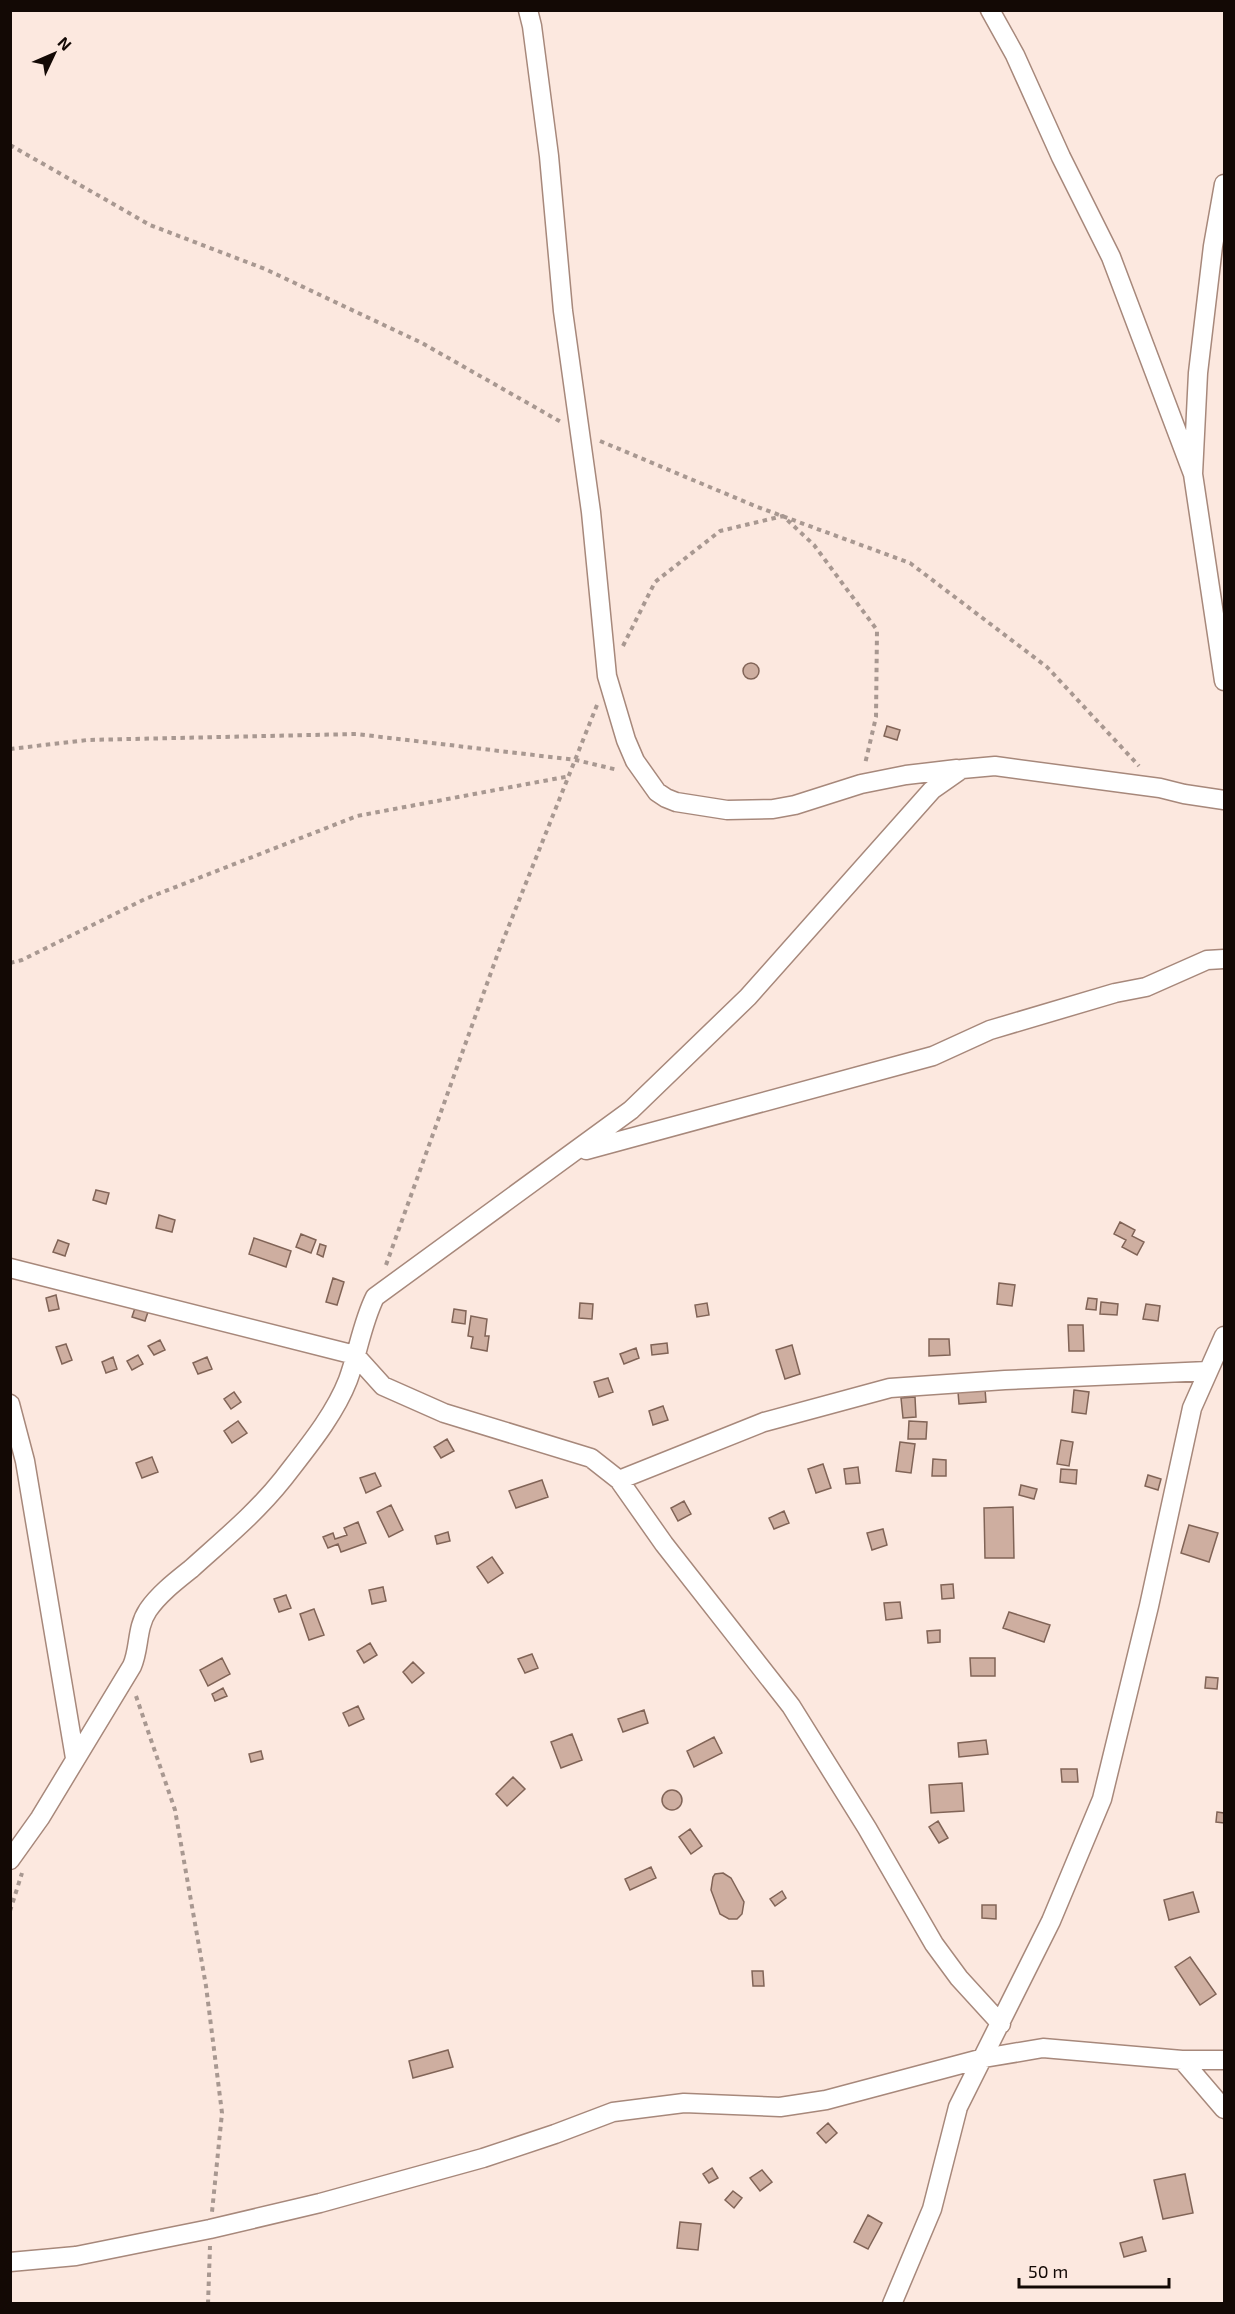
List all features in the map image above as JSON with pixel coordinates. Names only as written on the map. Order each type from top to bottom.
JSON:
[{"type":"street","points":[[528,10],[547,145],[563,311],[581,434],[607,676],[626,740],[635,761],[657,792],[676,802],[727,810],[772,809],[795,805],[861,784],[906,775],[1007,766],[1160,788],[1224,800]]},
{"type":"street","points":[[990,10],[1015,55],[1061,157],[1111,257],[1193,474]]},
{"type":"street","points":[[1224,184],[1219,240],[1198,373],[1193,474],[1224,681]]},
{"type":"street","points":[[10,1860],[40,1818],[128,1672],[137,1655],[139,1628],[148,1610],[162,1594],[259,1509],[335,1406],[349,1378],[368,1310],[375,1297],[631,1110],[747,997],[925,797],[962,769]]},
{"type":"street","points":[[573,1153],[933,1056],[990,1030],[1115,993],[1146,987],[1207,960],[1224,959]]},
{"type":"street","points":[[10,1268],[355,1355],[383,1386],[444,1413],[591,1458],[619,1480],[664,1544],[791,1706],[867,1828],[934,1944],[959,1978],[1001,2024]]},
{"type":"street","points":[[892,2304],[933,2209],[958,2108],[1050,1921],[1102,1799],[1149,1606],[1192,1408],[1224,1336]]},
{"type":"street","points":[[619,1480],[764,1422],[890,1388],[1005,1380],[1208,1371]]},
{"type":"street","points":[[10,1404],[25,1461],[75,1758]]},
{"type":"street","points":[[10,2262],[76,2256],[210,2229],[320,2203],[483,2158],[613,2112],[684,2103],[780,2107],[826,2100],[984,2058],[1043,2048],[1182,2060],[1224,2060]]},
{"type":"street","points":[[1182,2060],[1224,2109]]},
{"type":"path","points":[[10,145],[150,225],[265,269],[422,343],[581,434],[783,516],[910,563],[1047,667],[1160,788]]},
{"type":"path","points":[[375,1297],[498,953],[570,776],[607,676],[655,582],[720,531],[783,516]]},
{"type":"path","points":[[783,516],[814,545],[877,630],[876,717],[861,784]]},
{"type":"path","points":[[10,749],[87,740],[356,734],[576,760],[617,770],[627,775]]},
{"type":"path","points":[[10,963],[22,960],[145,899],[357,816],[570,776]]},
{"type":"path","points":[[128,1672],[175,1810],[206,1986],[222,2114],[210,2229],[208,2304]]},
{"type":"building","points":[[751,663],[759,671],[751,679],[743,671]]},
{"type":"building","points":[[887,726],[900,730],[897,740],[884,736]]},
{"type":"building","points":[[96,1190],[109,1193],[106,1204],[93,1200]]},
{"type":"building","points":[[159,1215],[175,1220],[172,1232],[156,1228]]},
{"type":"building","points":[[1120,1222],[1135,1230],[1132,1236],[1144,1242],[1137,1255],[1122,1247],[1126,1240],[1114,1234]]},
{"type":"building","points":[[301,1234],[316,1240],[311,1253],[296,1247]]},
{"type":"building","points":[[254,1238],[291,1251],[286,1267],[249,1254]]},
{"type":"building","points":[[58,1240],[69,1244],[65,1256],[53,1252]]},
{"type":"building","points":[[320,1244],[326,1246],[323,1257],[317,1254]]},
{"type":"building","points":[[333,1278],[344,1282],[337,1305],[326,1302]]},
{"type":"building","points":[[999,1283],[1015,1285],[1012,1306],[997,1304]]},
{"type":"building","points":[[56,1295],[59,1309],[49,1311],[46,1298]]},
{"type":"building","points":[[1088,1298],[1097,1299],[1096,1310],[1086,1309]]},
{"type":"building","points":[[1101,1302],[1118,1304],[1117,1315],[1100,1314]]},
{"type":"building","points":[[580,1303],[593,1304],[592,1319],[579,1318]]},
{"type":"building","points":[[707,1303],[709,1315],[697,1317],[695,1305]]},
{"type":"building","points":[[1146,1304],[1160,1306],[1158,1321],[1143,1319]]},
{"type":"building","points":[[136,1305],[149,1309],[145,1321],[132,1317]]},
{"type":"building","points":[[454,1309],[466,1311],[465,1324],[452,1322]]},
{"type":"building","points":[[471,1316],[487,1319],[485,1336],[489,1336],[487,1351],[471,1348],[473,1337],[468,1336]]},
{"type":"building","points":[[1068,1325],[1083,1325],[1084,1351],[1069,1351]]},
{"type":"building","points":[[929,1339],[949,1339],[950,1355],[929,1356]]},
{"type":"building","points":[[160,1340],[165,1350],[154,1355],[148,1346]]},
{"type":"building","points":[[667,1343],[668,1353],[652,1355],[651,1345]]},
{"type":"building","points":[[66,1344],[72,1360],[62,1364],[56,1347]]},
{"type":"building","points":[[792,1345],[800,1374],[785,1379],[776,1350]]},
{"type":"building","points":[[636,1348],[639,1358],[624,1364],[620,1354]]},
{"type":"building","points":[[138,1355],[143,1364],[132,1370],[127,1361]]},
{"type":"building","points":[[113,1357],[117,1369],[106,1373],[102,1362]]},
{"type":"building","points":[[207,1357],[212,1369],[198,1374],[193,1363]]},
{"type":"building","points":[[608,1378],[613,1392],[599,1397],[594,1382]]},
{"type":"building","points":[[985,1389],[986,1402],[959,1404],[958,1392]]},
{"type":"building","points":[[1074,1390],[1089,1392],[1086,1414],[1072,1412]]},
{"type":"building","points":[[234,1392],[241,1402],[231,1409],[224,1399]]},
{"type":"building","points":[[915,1397],[916,1417],[903,1418],[901,1398]]},
{"type":"building","points":[[663,1406],[668,1420],[653,1425],[649,1411]]},
{"type":"building","points":[[238,1421],[247,1433],[232,1443],[224,1431]]},
{"type":"building","points":[[909,1421],[927,1422],[926,1439],[908,1439]]},
{"type":"building","points":[[447,1439],[454,1451],[441,1458],[434,1447]]},
{"type":"building","points":[[1061,1440],[1073,1442],[1069,1466],[1057,1464]]},
{"type":"building","points":[[900,1442],[915,1444],[911,1473],[896,1471]]},
{"type":"building","points":[[152,1457],[158,1472],[142,1478],[136,1463]]},
{"type":"building","points":[[933,1459],[946,1460],[946,1476],[932,1476]]},
{"type":"building","points":[[823,1464],[831,1488],[816,1493],[808,1469]]},
{"type":"building","points":[[858,1467],[860,1483],[846,1484],[844,1469]]},
{"type":"building","points":[[1061,1469],[1077,1470],[1076,1484],[1060,1482]]},
{"type":"building","points":[[375,1473],[381,1486],[366,1493],[360,1478]]},
{"type":"building","points":[[1148,1475],[1161,1479],[1158,1490],[1145,1486]]},
{"type":"building","points":[[542,1480],[548,1497],[516,1508],[509,1491]]},
{"type":"building","points":[[1021,1485],[1037,1489],[1034,1499],[1019,1495]]},
{"type":"building","points":[[684,1501],[691,1514],[678,1521],[671,1508]]},
{"type":"building","points":[[391,1505],[403,1530],[389,1537],[377,1512]]},
{"type":"building","points":[[1013,1507],[1014,1558],[985,1558],[984,1508]]},
{"type":"building","points":[[784,1511],[789,1523],[774,1529],[769,1518]]},
{"type":"building","points":[[358,1522],[366,1543],[341,1552],[338,1544],[328,1548],[323,1537],[333,1533],[335,1539],[347,1535],[344,1528]]},
{"type":"building","points":[[1189,1525],[1218,1533],[1209,1562],[1181,1553]]},
{"type":"building","points":[[883,1529],[887,1545],[872,1550],[867,1533]]},
{"type":"building","points":[[448,1532],[450,1541],[437,1544],[435,1536]]},
{"type":"building","points":[[492,1557],[503,1573],[488,1583],[477,1567]]},
{"type":"building","points":[[953,1584],[954,1598],[942,1599],[941,1585]]},
{"type":"building","points":[[383,1587],[386,1601],[372,1604],[369,1590]]},
{"type":"building","points":[[286,1595],[291,1608],[279,1612],[274,1599]]},
{"type":"building","points":[[900,1602],[902,1618],[886,1620],[884,1603]]},
{"type":"building","points":[[314,1609],[324,1635],[309,1640],[300,1614]]},
{"type":"building","points":[[1009,1612],[1050,1625],[1044,1642],[1003,1628]]},
{"type":"building","points":[[940,1630],[940,1642],[928,1643],[927,1631]]},
{"type":"building","points":[[370,1643],[377,1655],[364,1663],[357,1651]]},
{"type":"building","points":[[532,1654],[538,1668],[525,1673],[518,1659]]},
{"type":"building","points":[[222,1658],[230,1674],[208,1686],[200,1670]]},
{"type":"building","points":[[970,1658],[995,1658],[995,1676],[971,1676]]},
{"type":"building","points":[[413,1662],[424,1673],[412,1683],[403,1672]]},
{"type":"building","points":[[1206,1677],[1218,1678],[1217,1689],[1205,1688]]},
{"type":"building","points":[[223,1688],[227,1696],[215,1701],[212,1694]]},
{"type":"building","points":[[358,1706],[364,1719],[349,1726],[343,1713]]},
{"type":"building","points":[[644,1710],[648,1723],[623,1732],[618,1719]]},
{"type":"building","points":[[572,1734],[582,1760],[561,1768],[551,1742]]},
{"type":"building","points":[[714,1737],[722,1753],[694,1767],[687,1751]]},
{"type":"building","points":[[986,1740],[988,1754],[959,1757],[958,1743]]},
{"type":"building","points":[[261,1751],[263,1759],[251,1762],[249,1754]]},
{"type":"building","points":[[1061,1769],[1077,1769],[1078,1782],[1062,1782]]},
{"type":"building","points":[[513,1777],[525,1789],[507,1806],[496,1794]]},
{"type":"building","points":[[962,1783],[964,1811],[931,1813],[929,1785]]},
{"type":"building","points":[[672,1790],[679,1793],[682,1800],[679,1807],[672,1810],[665,1807],[662,1800],[665,1793]]},
{"type":"building","points":[[1217,1812],[1224,1813],[1224,1823],[1216,1822]]},
{"type":"building","points":[[938,1821],[948,1838],[939,1843],[929,1827]]},
{"type":"building","points":[[690,1829],[702,1846],[691,1854],[679,1837]]},
{"type":"building","points":[[651,1867],[656,1878],[630,1890],[625,1879]]},
{"type":"building","points":[[723,1873],[731,1878],[744,1902],[742,1914],[737,1919],[729,1919],[720,1914],[711,1890],[715,1874]]},
{"type":"building","points":[[782,1891],[786,1898],[775,1906],[770,1899]]},
{"type":"building","points":[[1193,1892],[1199,1912],[1169,1920],[1164,1900]]},
{"type":"building","points":[[982,1905],[996,1905],[996,1919],[982,1918]]},
{"type":"building","points":[[1190,1957],[1216,1994],[1200,2005],[1175,1967]]},
{"type":"building","points":[[752,1971],[763,1971],[764,1986],[753,1986]]},
{"type":"building","points":[[448,2050],[453,2067],[413,2078],[409,2061]]},
{"type":"building","points":[[828,2123],[837,2133],[826,2143],[817,2133]]},
{"type":"building","points":[[712,2168],[718,2178],[709,2183],[703,2174]]},
{"type":"building","points":[[762,2170],[772,2182],[760,2191],[750,2178]]},
{"type":"building","points":[[1185,2174],[1193,2213],[1163,2219],[1154,2180]]},
{"type":"building","points":[[733,2191],[742,2198],[734,2208],[725,2200]]},
{"type":"building","points":[[868,2215],[882,2223],[868,2249],[854,2242]]},
{"type":"building","points":[[680,2222],[701,2224],[698,2250],[677,2248]]},
{"type":"building","points":[[1142,2237],[1146,2251],[1124,2257],[1120,2243]]}]
